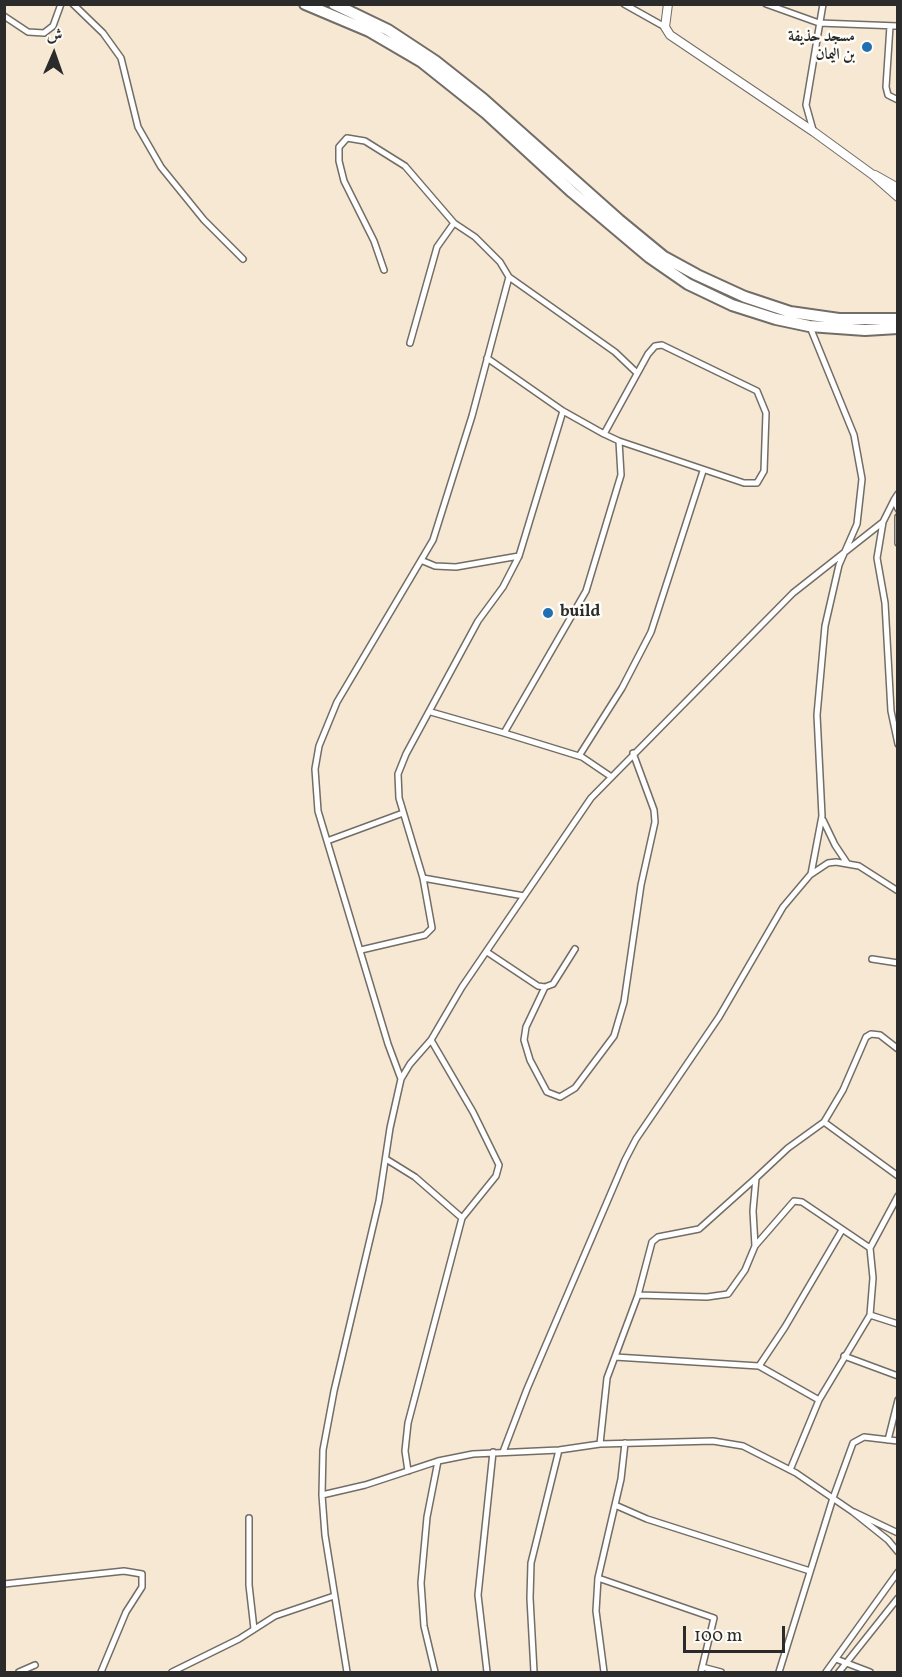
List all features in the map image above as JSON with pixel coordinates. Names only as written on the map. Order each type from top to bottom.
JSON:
[{"type":"highway","points":[[305,4],[369,31],[422,62],[486,113],[572,192],[664,268],[732,305],[776,319],[810,326],[865,330],[897,328]]},
{"type":"highway","points":[[334,4],[388,30],[435,61],[483,99],[664,257],[745,297],[790,312],[839,319],[897,319]]},
{"type":"street","points":[[4,16],[28,32],[44,33],[52,26],[61,4]]},
{"type":"street","points":[[73,4],[103,33],[121,58],[138,127],[161,167],[204,220],[243,259]]},
{"type":"street","points":[[624,4],[665,27],[670,34],[814,132],[873,175],[897,196]]},
{"type":"street","points":[[665,27],[668,4]]},
{"type":"street","points":[[766,4],[819,23],[897,26]]},
{"type":"street","points":[[814,132],[806,105],[823,4]]},
{"type":"street","points":[[890,26],[886,87],[888,95],[897,100]]},
{"type":"street","points":[[384,270],[341,170],[338,153],[340,144],[347,138],[365,141],[405,166],[454,223],[475,237],[500,262],[509,277],[615,352],[637,373]]},
{"type":"street","points":[[873,175],[897,188]]},
{"type":"street","points":[[410,343],[438,247],[454,223]]},
{"type":"street","points":[[401,1079],[388,1044],[327,841],[315,786],[319,746],[337,702],[423,561],[441,515],[509,277]]},
{"type":"street","points":[[810,326],[854,435],[860,456],[861,502],[857,524],[831,595],[821,656],[817,743],[822,816],[819,840],[810,875]]},
{"type":"street","points":[[487,358],[563,411],[604,434],[619,441],[704,471],[751,484],[760,480],[765,466],[767,426],[761,397],[744,383],[662,345],[652,349],[604,434]]},
{"type":"street","points":[[361,950],[428,933],[432,921],[423,878],[403,813],[398,789],[398,774],[406,754],[431,712],[478,621],[503,587],[519,556],[563,411]]},
{"type":"street","points":[[504,733],[586,591],[621,475],[619,441]]},
{"type":"street","points":[[579,756],[622,688],[651,632],[704,471]]},
{"type":"street","points":[[897,494],[883,522],[878,558],[885,603],[891,711],[897,744]]},
{"type":"street","points":[[894,500],[897,509]]},
{"type":"street","points":[[897,517],[897,543]]},
{"type":"street","points":[[347,1672],[334,1596],[322,1495],[323,1450],[328,1419],[379,1201],[390,1128],[401,1079],[410,1064],[432,1040],[486,952],[576,816],[610,776],[714,675],[793,593],[883,522]]},
{"type":"street","points":[[423,561],[435,566],[456,567],[519,556]]},
{"type":"street","points":[[431,712],[579,756],[610,776]]},
{"type":"street","points":[[545,987],[526,1027],[524,1040],[530,1060],[547,1092],[560,1097],[575,1088],[614,1036],[624,1002],[641,885],[655,815],[633,753]]},
{"type":"street","points":[[327,841],[403,813]]},
{"type":"street","points":[[822,816],[834,845],[847,863]]},
{"type":"street","points":[[503,1452],[526,1389],[636,1139],[719,1017],[783,907],[810,875],[828,863],[847,863],[859,866],[897,891]]},
{"type":"street","points":[[423,878],[524,896]]},
{"type":"street","points":[[486,952],[538,986],[545,987],[553,984],[575,949]]},
{"type":"street","points":[[872,959],[897,963]]},
{"type":"street","points":[[600,1444],[607,1378],[638,1295],[651,1248],[658,1237],[699,1229],[788,1148],[824,1122],[843,1090],[867,1037],[871,1034],[880,1035],[897,1049]]},
{"type":"street","points":[[408,1471],[405,1451],[408,1423],[462,1218],[496,1176],[498,1163],[432,1040]]},
{"type":"street","points":[[824,1122],[897,1176]]},
{"type":"street","points":[[386,1159],[415,1177],[462,1218]]},
{"type":"street","points":[[755,1246],[753,1211],[756,1178]]},
{"type":"street","points":[[790,1470],[819,1400],[870,1315],[873,1278],[870,1248],[897,1196]]},
{"type":"street","points":[[638,1295],[707,1297],[728,1294],[745,1270],[755,1246],[790,1204],[797,1200],[870,1248]]},
{"type":"street","points":[[759,1366],[785,1327],[842,1230]]},
{"type":"street","points":[[870,1315],[897,1324]]},
{"type":"street","points":[[844,1356],[897,1376]]},
{"type":"street","points":[[615,1357],[759,1366],[819,1400]]},
{"type":"street","points":[[888,1440],[897,1400]]},
{"type":"street","points":[[779,1672],[833,1498],[855,1439],[864,1437],[897,1441]]},
{"type":"street","points":[[322,1495],[365,1485],[438,1461],[493,1452],[559,1450],[600,1444],[678,1441],[728,1443],[762,1454],[790,1470],[853,1512],[888,1540],[897,1552]]},
{"type":"street","points":[[604,1672],[596,1611],[598,1578],[623,1468],[626,1443]]},
{"type":"street","points":[[534,1672],[530,1598],[531,1563],[559,1450]]},
{"type":"street","points":[[487,1672],[478,1595],[493,1452]]},
{"type":"street","points":[[435,1672],[424,1626],[421,1583],[429,1508],[438,1461]]},
{"type":"street","points":[[615,1505],[646,1519],[810,1571]]},
{"type":"street","points":[[853,1512],[897,1533]]},
{"type":"street","points":[[249,1518],[249,1585],[254,1629]]},
{"type":"street","points":[[4,1584],[124,1571],[142,1574],[142,1587],[126,1612],[101,1672]]},
{"type":"street","points":[[826,1672],[897,1572]]},
{"type":"street","points":[[598,1578],[714,1618],[702,1670],[721,1672]]},
{"type":"street","points":[[172,1672],[285,1612],[334,1596]]},
{"type":"street","points":[[839,1672],[897,1598]]},
{"type":"street","points":[[836,1659],[870,1672]]},
{"type":"street","points":[[19,1672],[35,1665]]},
{"type":"place","name":"مسجد حذيفة بن اليمان","points":[[867,47]]},
{"type":"place","name":"build","points":[[548,613]]}]
